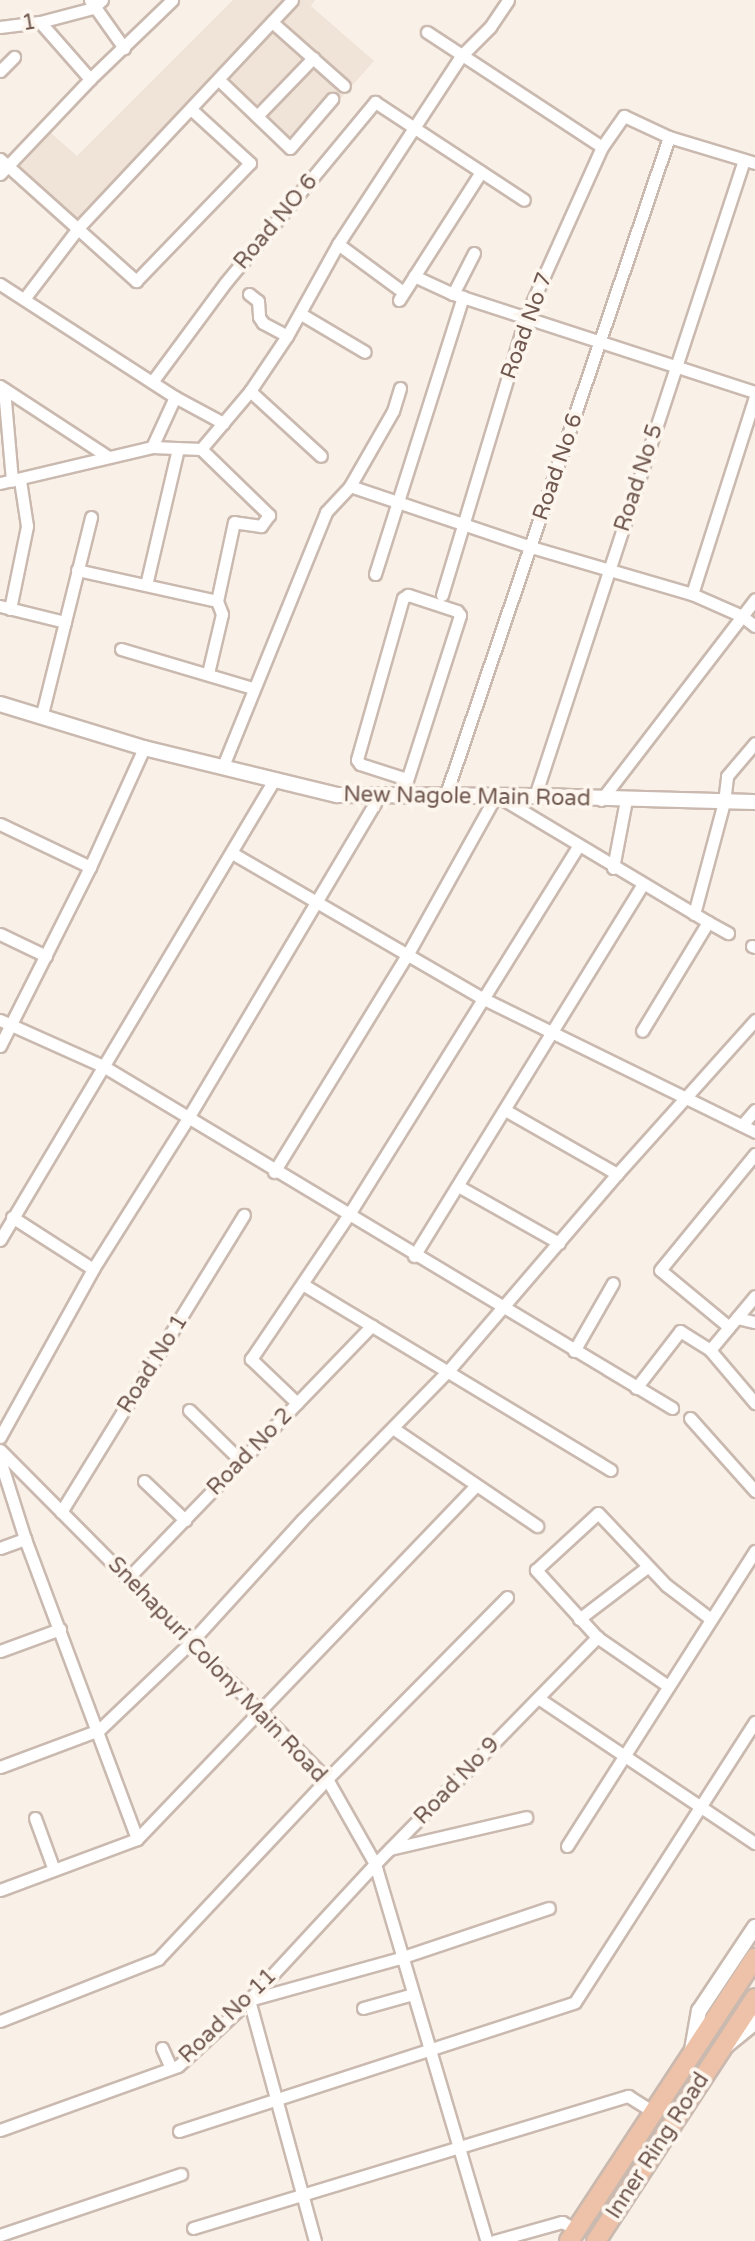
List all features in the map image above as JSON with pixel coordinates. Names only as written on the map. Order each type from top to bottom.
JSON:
[{"type":"highway","name":"Inner Ring Road","points":[[573,2235],[755,1958]]},
{"type":"highway","name":"Inner Ring Road","points":[[596,2241],[755,1998]]},
{"type":"street","points":[[0,174],[4,162],[172,0]]},
{"type":"street","points":[[24,299],[79,227],[292,0]]},
{"type":"street","points":[[201,449],[250,391],[301,314],[338,244],[461,56],[490,27],[508,0]]},
{"type":"street","points":[[95,3],[124,48]]},
{"type":"street","name":"1","points":[[0,27],[40,22],[95,3]]},
{"type":"street","points":[[40,22],[90,79]]},
{"type":"street","points":[[272,22],[344,86]]},
{"type":"street","points":[[427,32],[602,147]]},
{"type":"street","points":[[0,71],[14,57]]},
{"type":"street","points":[[257,116],[313,58]]},
{"type":"street","points":[[219,80],[290,148],[332,99]]},
{"type":"street","name":"Road NO 6","points":[[152,382],[226,282],[375,102],[414,129]]},
{"type":"street","points":[[4,162],[136,281],[250,163],[192,110]]},
{"type":"street","name":"Road No 7","points":[[442,595],[526,316],[602,147],[624,116],[669,137]]},
{"type":"street","points":[[414,129],[524,200]]},
{"type":"street","points":[[669,137],[750,162]]},
{"type":"street","name":"Road No 6","points":[[445,797],[669,137]]},
{"type":"street","name":"Road No 5","points":[[535,796],[676,366],[750,162]]},
{"type":"street","points":[[338,244],[401,296],[481,172]]},
{"type":"street","points":[[375,574],[458,295],[474,253]]},
{"type":"street","points":[[414,276],[458,295],[755,394],[692,594]]},
{"type":"street","points":[[0,284],[175,397],[223,423]]},
{"type":"street","points":[[249,294],[258,301],[259,317],[263,323],[287,336]]},
{"type":"street","points":[[301,314],[365,352]]},
{"type":"street","points":[[2,387],[107,456]]},
{"type":"street","points":[[2,387],[11,481],[27,526],[5,608],[65,622]]},
{"type":"street","points":[[223,766],[326,512],[350,486],[393,411],[400,388]]},
{"type":"street","points":[[250,391],[321,456]]},
{"type":"street","points":[[152,447],[175,397]]},
{"type":"street","points":[[11,481],[152,447],[201,449],[269,515],[261,526],[234,522],[217,601],[222,614],[208,673]]},
{"type":"street","points":[[146,585],[178,449]]},
{"type":"street","points":[[350,486],[531,547],[692,594],[742,616],[755,626]]},
{"type":"street","points":[[42,714],[91,517]]},
{"type":"street","points":[[77,570],[217,601]]},
{"type":"street","points":[[402,796],[460,615],[457,611],[408,595],[403,598],[357,760],[360,764],[407,779]]},
{"type":"street","points":[[601,800],[755,599]]},
{"type":"street","points":[[121,649],[253,688]]},
{"type":"street","name":"New Nagole Main Road","points":[[0,704],[42,714],[144,748],[337,795],[378,798],[496,795],[755,802]]},
{"type":"street","points":[[694,914],[724,802],[727,776],[755,743]]},
{"type":"street","points":[[0,1046],[5,1023],[46,956],[144,748]]},
{"type":"street","points":[[0,1240],[274,780]]},
{"type":"street","points":[[274,1172],[406,957],[496,795],[613,868],[728,933]]},
{"type":"street","points":[[0,1437],[93,1269],[188,1118],[378,798]]},
{"type":"street","points":[[613,868],[626,800]]},
{"type":"street","points":[[0,824],[90,867]]},
{"type":"street","points":[[297,1403],[251,1359],[348,1216],[578,846]]},
{"type":"street","points":[[232,853],[406,957],[484,999],[755,1132]]},
{"type":"street","points":[[414,1256],[642,885]]},
{"type":"street","points":[[642,1031],[708,922]]},
{"type":"street","points":[[0,934],[46,956]]},
{"type":"street","points":[[0,1767],[99,1730],[191,1642],[302,1520],[449,1370],[617,1174],[755,1020]]},
{"type":"street","points":[[5,1023],[103,1066],[274,1172],[672,1408]]},
{"type":"street","points":[[505,1110],[617,1174]]},
{"type":"street","points":[[742,1125],[755,1110]]},
{"type":"street","points":[[755,1154],[660,1270],[733,1322],[755,1322]]},
{"type":"street","points":[[458,1186],[559,1243]]},
{"type":"street","name":"Road No 1","points":[[61,1512],[244,1215]]},
{"type":"street","points":[[12,1217],[93,1269]]},
{"type":"street","points":[[574,1351],[613,1283]]},
{"type":"street","points":[[304,1285],[611,1470]]},
{"type":"street","points":[[710,1350],[755,1296]]},
{"type":"street","name":"Road No 2","points":[[128,1578],[372,1325]]},
{"type":"street","points":[[636,1388],[680,1331],[710,1350],[755,1403]]},
{"type":"street","points":[[189,1410],[241,1461]]},
{"type":"street","points":[[690,1418],[755,1491]]},
{"type":"street","points":[[394,1429],[537,1526]]},
{"type":"street","name":"Snehapuri Colony Main Road","points":[[0,1450],[327,1779],[375,1864],[400,1958],[432,2050],[487,2241]]},
{"type":"street","points":[[0,1460],[25,1539],[99,1730],[137,1839]]},
{"type":"street","points":[[144,1481],[185,1520]]},
{"type":"street","points":[[0,1890],[137,1839],[476,1485]]},
{"type":"street","points":[[668,1686],[597,1637],[536,1570],[598,1513],[647,1567],[711,1619]]},
{"type":"street","points":[[0,1548],[25,1539]]},
{"type":"street","points":[[567,1846],[755,1551]]},
{"type":"street","points":[[579,1619],[647,1567]]},
{"type":"street","points":[[0,2021],[158,1959],[327,1779],[507,1597]]},
{"type":"street","points":[[0,1651],[60,1629]]},
{"type":"street","name":"Road No 9","points":[[375,1864],[597,1637]]},
{"type":"street","points":[[538,1698],[625,1753],[755,1843]]},
{"type":"street","points":[[179,2131],[575,2002],[755,1722]]},
{"type":"street","points":[[390,1849],[526,1817]]},
{"type":"street","points":[[35,1818],[54,1870]]},
{"type":"street","name":"Road No 11","points":[[0,2130],[171,2068],[249,2000],[375,1864]]},
{"type":"street","points":[[315,2241],[249,2000],[400,1958],[549,1908]]},
{"type":"street","points":[[692,2051],[699,2011],[755,1927]]},
{"type":"street","points":[[363,2008],[413,1994]]},
{"type":"street","points":[[720,2050],[755,2022]]},
{"type":"street","points":[[162,2048],[171,2068]]},
{"type":"street","points":[[193,2228],[300,2192],[628,2096],[652,2111]]},
{"type":"street","points":[[0,2235],[181,2174]]},
{"type":"street","points":[[494,2241],[562,2222],[573,2235]]},
{"type":"shaded area","points":[[233,0],[315,0],[311,6],[374,61],[295,150],[215,75],[77,222],[18,169],[51,133],[77,156]]}]
